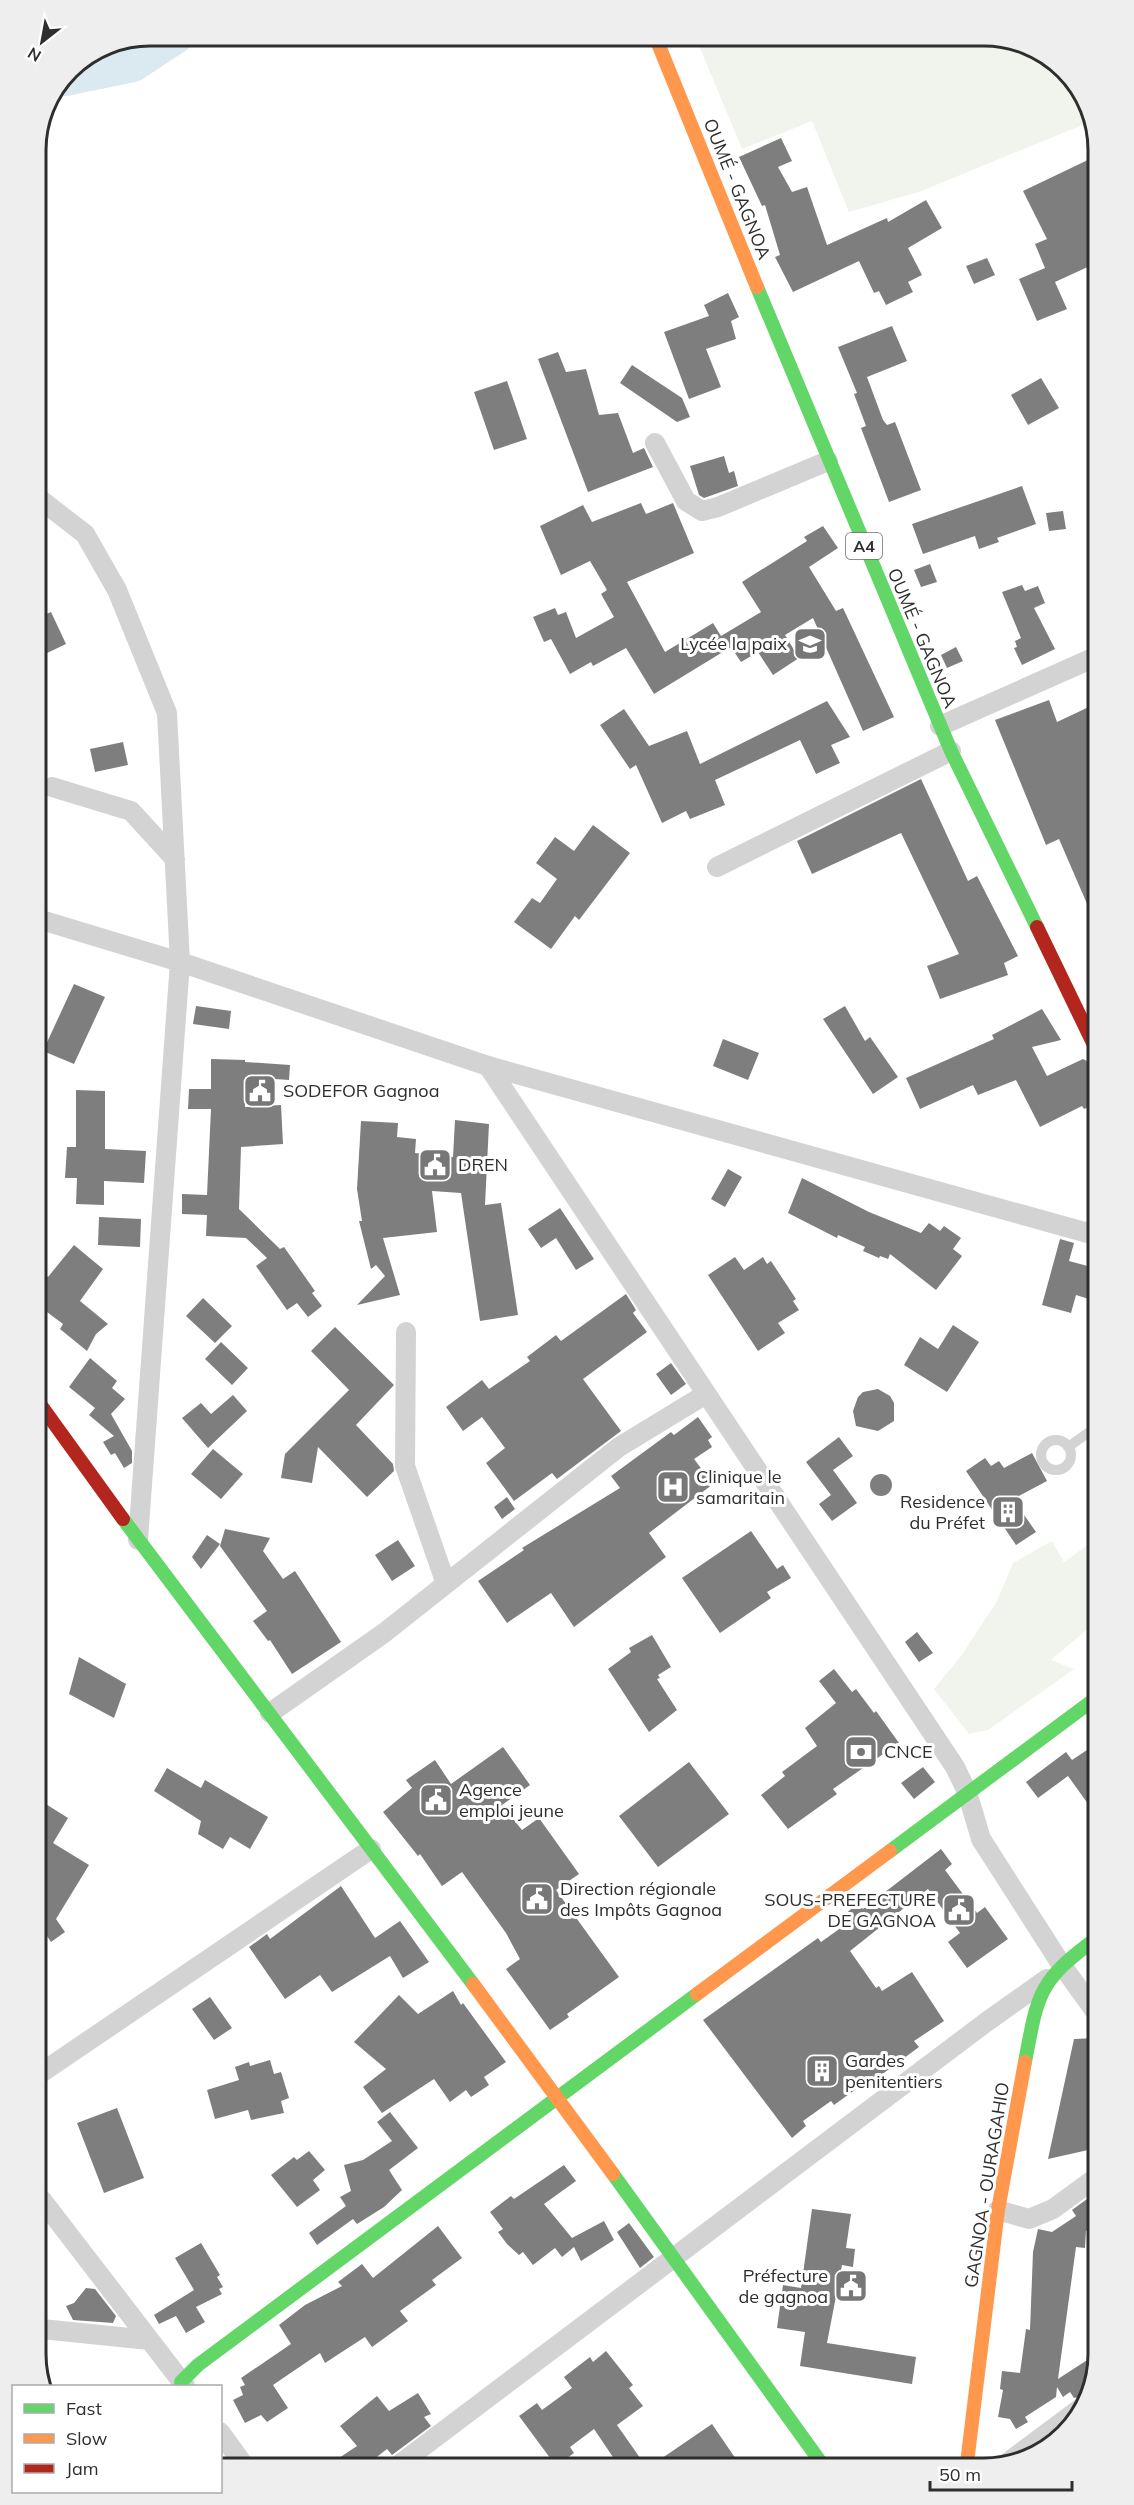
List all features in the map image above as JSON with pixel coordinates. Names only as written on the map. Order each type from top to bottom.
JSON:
[{"type":"street","name":"OUMÉ - GAGNOA","points":[[659,47],[828,461],[940,726],[1088,1033]]},
{"type":"street","points":[[655,443],[686,501],[702,511],[718,507],[828,461]]},
{"type":"street","points":[[47,505],[85,534],[117,590],[167,713],[180,962],[138,1540]]},
{"type":"street","points":[[940,726],[1088,660]]},
{"type":"street","points":[[717,867],[951,751]]},
{"type":"street","points":[[52,787],[131,811],[175,859]]},
{"type":"street","points":[[47,923],[180,962],[488,1066],[1088,1233]]},
{"type":"street","points":[[488,1066],[955,1767],[967,1792],[981,1839],[1061,1964],[1088,2002]]},
{"type":"street","points":[[406,1332],[405,1466],[446,1584]]},
{"type":"street","points":[[270,1713],[384,1633],[619,1447],[706,1394]]},
{"type":"street","points":[[46,1413],[138,1540],[558,2097],[818,2458]]},
{"type":"street","points":[[46,2205],[183,2384],[207,2358],[1088,1704]]},
{"type":"street","points":[[46,2070],[370,1849]]},
{"type":"street","name":"GAGNOA - OURAGAHIO","points":[[968,2458],[999,2210],[1036,2003],[1047,1979],[1061,1964],[1088,1944]]},
{"type":"street","points":[[408,2458],[673,2257],[1047,1979]]},
{"type":"street","points":[[999,2210],[1029,2219],[1053,2210],[1088,2184]]},
{"type":"street","points":[[46,2329],[149,2340]]},
{"type":"street","points":[[1025,2449],[1064,2421]]},
{"type":"street","points":[[222,2435],[239,2458]]},
{"type":"lane","points":[[1068,1447],[1088,1433]]},
{"type":"shaded area","points":[[699,47],[990,47],[1004,49],[1035,60],[1057,77],[1077,105],[1084,124],[919,192],[849,212],[812,121],[742,149]]},
{"type":"shaded area","points":[[1052,1541],[1064,1562],[1088,1545],[1088,1629],[1051,1660],[1074,1669],[988,1730],[969,1734],[934,1689],[961,1656],[996,1603],[1013,1563]]},
{"type":"building","points":[[781,138],[792,161],[778,167],[792,192],[807,187],[827,245],[887,218],[888,222],[926,200],[942,228],[908,248],[922,275],[908,282],[913,292],[886,305],[879,291],[874,293],[859,261],[793,292],[775,257],[780,255],[765,205],[762,206],[739,157]]},
{"type":"building","points":[[1088,160],[1088,267],[1055,282],[1067,309],[1037,321],[1019,279],[1045,268],[1035,244],[1047,239],[1023,191]]},
{"type":"building","points":[[987,258],[995,275],[974,284],[966,266]]},
{"type":"building","points":[[728,293],[739,317],[731,321],[736,339],[706,349],[721,387],[689,399],[664,332],[709,316],[704,305]]},
{"type":"building","points":[[892,326],[907,361],[867,377],[883,420],[887,425],[895,422],[921,490],[889,502],[861,428],[866,426],[854,394],[857,393],[838,347]]},
{"type":"building","points":[[558,352],[566,372],[586,369],[599,415],[618,413],[633,453],[644,448],[653,467],[588,492],[538,359]]},
{"type":"building","points":[[632,365],[682,398],[690,417],[677,422],[620,383]]},
{"type":"building","points":[[1041,378],[1059,408],[1028,425],[1011,395]]},
{"type":"building","points":[[507,381],[527,439],[494,450],[474,392]]},
{"type":"building","points":[[724,456],[729,473],[734,471],[738,486],[704,498],[699,495],[690,466]]},
{"type":"building","points":[[1022,486],[1036,524],[997,538],[999,542],[979,549],[975,536],[923,554],[912,524]]},
{"type":"building","points":[[641,503],[646,514],[673,503],[694,553],[627,582],[665,652],[713,623],[721,636],[761,612],[742,582],[807,541],[804,537],[823,526],[838,548],[809,567],[836,611],[843,608],[894,717],[863,731],[813,618],[785,635],[799,658],[773,675],[758,652],[741,662],[731,647],[654,694],[626,648],[593,666],[591,662],[570,674],[551,639],[544,642],[533,617],[555,608],[558,615],[566,612],[576,638],[614,617],[601,594],[607,590],[590,561],[561,575],[540,526],[583,505],[592,522]]},
{"type":"building","points":[[1063,511],[1066,529],[1049,531],[1046,513]]},
{"type":"building","points":[[930,564],[937,582],[921,587],[914,570]]},
{"type":"building","points":[[1022,585],[1025,591],[1038,586],[1045,603],[1034,608],[1055,649],[1022,665],[1014,648],[1017,647],[1015,641],[1021,638],[1002,592]]},
{"type":"building","points":[[51,612],[66,644],[47,653],[47,614]]},
{"type":"building","points":[[956,647],[963,661],[947,668],[941,655]]},
{"type":"building","points":[[1049,700],[1057,722],[1088,707],[1088,906],[1059,839],[1046,845],[995,720]]},
{"type":"building","points":[[827,701],[850,737],[831,745],[840,763],[816,774],[800,740],[715,780],[725,805],[690,819],[686,811],[662,823],[636,765],[630,769],[600,725],[624,709],[649,746],[687,731],[700,764]]},
{"type":"building","points":[[123,742],[128,765],[95,772],[90,749]]},
{"type":"building","points":[[921,779],[968,881],[977,876],[1018,956],[1004,963],[1008,975],[940,999],[927,966],[959,954],[901,833],[812,874],[797,841]]},
{"type":"building","points":[[593,825],[630,853],[579,920],[575,916],[551,949],[514,922],[532,898],[540,903],[557,879],[536,863],[555,837],[574,851]]},
{"type":"building","points":[[74,984],[105,997],[74,1064],[47,1053],[47,1043]]},
{"type":"building","points":[[196,1006],[231,1011],[229,1029],[193,1024]]},
{"type":"building","points":[[845,1006],[865,1041],[870,1037],[898,1077],[873,1094],[823,1019]]},
{"type":"building","points":[[1042,1009],[1061,1040],[1032,1047],[1047,1076],[1083,1059],[1087,1061],[1088,1108],[1084,1109],[1082,1106],[1040,1127],[1016,1080],[978,1095],[973,1085],[920,1109],[906,1078],[994,1039],[992,1035]]},
{"type":"building","points":[[723,1039],[759,1053],[748,1080],[713,1066]]},
{"type":"building","points":[[211,1059],[290,1065],[289,1080],[245,1077],[245,1107],[281,1105],[283,1144],[241,1147],[239,1209],[280,1249],[284,1247],[315,1291],[312,1293],[322,1306],[308,1317],[297,1303],[287,1310],[256,1266],[267,1258],[246,1238],[206,1236],[207,1215],[182,1214],[182,1194],[207,1195],[211,1109],[188,1109],[189,1089],[211,1089]]},
{"type":"building","points":[[76,1090],[105,1091],[105,1149],[146,1151],[144,1183],[104,1181],[104,1205],[76,1204],[77,1178],[65,1178],[67,1147],[76,1147]]},
{"type":"building","points":[[455,1120],[489,1124],[485,1205],[501,1203],[518,1315],[480,1321],[461,1193],[432,1191],[437,1232],[383,1238],[400,1295],[357,1305],[385,1276],[376,1265],[371,1269],[359,1221],[362,1221],[357,1189],[361,1121],[398,1123],[397,1137],[416,1139],[415,1153],[453,1157]]},
{"type":"building","points":[[728,1169],[742,1177],[725,1207],[711,1199]]},
{"type":"building","points":[[802,1178],[869,1212],[921,1233],[929,1223],[940,1231],[944,1226],[961,1238],[953,1249],[962,1256],[936,1290],[890,1254],[888,1259],[880,1256],[879,1258],[863,1251],[865,1247],[838,1235],[837,1238],[788,1213]]},
{"type":"building","points":[[560,1208],[594,1259],[576,1270],[556,1238],[541,1248],[528,1229]]},
{"type":"building","points":[[99,1217],[141,1219],[140,1247],[98,1245]]},
{"type":"building","points":[[1060,1239],[1074,1243],[1069,1261],[1088,1266],[1088,1299],[1076,1295],[1071,1313],[1042,1305]]},
{"type":"building","points":[[74,1245],[103,1269],[80,1301],[108,1324],[96,1334],[87,1351],[60,1329],[63,1324],[46,1312],[46,1276],[48,1277]]},
{"type":"building","points":[[735,1257],[744,1270],[763,1257],[767,1264],[771,1261],[796,1299],[793,1301],[799,1310],[778,1323],[785,1333],[758,1351],[708,1275]]},
{"type":"building","points":[[626,1294],[636,1310],[633,1313],[647,1332],[583,1379],[621,1431],[557,1479],[552,1473],[514,1501],[486,1463],[505,1448],[482,1417],[463,1431],[446,1407],[482,1380],[489,1389],[530,1361],[527,1357],[556,1335],[561,1341]]},
{"type":"building","points":[[203,1298],[232,1326],[215,1343],[186,1316]]},
{"type":"building","points":[[953,1325],[979,1342],[947,1392],[904,1365],[920,1337],[938,1349]]},
{"type":"building","points":[[335,1327],[394,1385],[356,1425],[393,1464],[394,1471],[367,1497],[318,1447],[312,1483],[281,1478],[285,1454],[349,1390],[311,1351]]},
{"type":"building","points":[[221,1342],[248,1368],[232,1385],[205,1359]]},
{"type":"building","points":[[90,1358],[117,1381],[112,1388],[125,1399],[111,1414],[132,1451],[132,1463],[124,1468],[115,1453],[111,1455],[103,1442],[114,1436],[89,1415],[95,1408],[69,1387]]},
{"type":"building","points":[[671,1363],[686,1384],[671,1395],[656,1374]]},
{"type":"building","points":[[878,1389],[890,1396],[894,1403],[894,1421],[878,1431],[856,1426],[853,1411],[858,1397],[863,1392]]},
{"type":"building","points":[[233,1395],[247,1411],[208,1448],[182,1418],[201,1403],[211,1414]]},
{"type":"building","points":[[698,1417],[712,1437],[708,1440],[712,1447],[694,1459],[713,1484],[649,1533],[666,1557],[574,1627],[551,1593],[507,1623],[478,1581],[524,1550],[522,1548],[620,1488],[611,1476],[671,1432],[674,1435]]},
{"type":"building","points":[[839,1437],[853,1456],[833,1470],[857,1503],[832,1521],[819,1504],[831,1495],[806,1462]]},
{"type":"building","points":[[213,1449],[243,1474],[221,1499],[191,1474]]},
{"type":"building","name":"Residence du Préfet","points":[[1032,1453],[1047,1481],[1013,1499],[1036,1532],[1016,1545],[966,1471],[985,1458],[991,1466],[999,1461],[1004,1468]]},
{"type":"building","points":[[881,1474],[891,1481],[892,1485],[885,1495],[881,1496],[871,1489],[870,1485],[877,1475]]},
{"type":"building","points":[[507,1497],[515,1509],[502,1519],[494,1507]]},
{"type":"building","points":[[225,1529],[270,1538],[263,1551],[283,1579],[295,1571],[341,1642],[292,1674],[270,1640],[268,1641],[253,1621],[267,1611],[220,1546]]},
{"type":"building","points":[[751,1531],[777,1569],[783,1565],[791,1578],[767,1592],[771,1598],[720,1633],[682,1578]]},
{"type":"building","points":[[207,1535],[220,1544],[201,1569],[192,1557]]},
{"type":"building","points":[[398,1540],[415,1566],[392,1581],[375,1555]]},
{"type":"building","points":[[917,1632],[933,1653],[919,1662],[905,1642]]},
{"type":"building","points":[[652,1635],[671,1667],[658,1675],[660,1678],[657,1679],[677,1710],[649,1732],[608,1669],[631,1652],[629,1648]]},
{"type":"building","points":[[79,1657],[126,1684],[114,1718],[69,1694]]},
{"type":"building","points":[[834,1669],[852,1692],[856,1689],[874,1713],[876,1711],[899,1743],[833,1789],[837,1794],[788,1829],[761,1795],[785,1776],[782,1772],[817,1746],[805,1728],[836,1703],[819,1681]]},
{"type":"building","points":[[503,1747],[530,1785],[502,1805],[522,1830],[539,1818],[579,1874],[556,1890],[619,1977],[567,2014],[569,2017],[550,2030],[506,1969],[520,1959],[506,1933],[462,1872],[442,1886],[420,1854],[418,1856],[383,1812],[412,1788],[406,1780],[435,1760],[451,1784]]},
{"type":"building","points":[[1088,1749],[1088,1804],[1068,1776],[1038,1798],[1026,1782],[1066,1752],[1072,1760]]},
{"type":"building","points":[[689,1762],[729,1814],[658,1867],[619,1816]]},
{"type":"building","points":[[923,1767],[935,1782],[914,1799],[901,1783]]},
{"type":"building","points":[[167,1768],[201,1788],[205,1780],[268,1817],[250,1849],[230,1837],[223,1849],[198,1834],[201,1821],[154,1791]]},
{"type":"building","points":[[46,1804],[68,1818],[53,1843],[89,1865],[56,1919],[65,1932],[51,1942],[47,1936]]},
{"type":"building","points":[[941,1849],[952,1864],[945,1870],[977,1913],[985,1907],[1008,1939],[967,1968],[948,1942],[960,1933],[928,1889],[850,1951],[876,1988],[879,1986],[882,1991],[912,1972],[944,2021],[914,2041],[919,2047],[869,2084],[856,2089],[834,2105],[831,2101],[803,2121],[806,2126],[792,2138],[703,2020],[818,1938],[821,1942],[849,1922],[843,1916],[858,1903],[863,1909]]},
{"type":"building","points":[[341,1886],[375,1938],[400,1921],[429,1962],[403,1978],[390,1956],[332,1992],[320,1975],[285,1999],[249,1947],[267,1934],[270,1939]]},
{"type":"building","points":[[453,1991],[461,2005],[463,2003],[506,2062],[484,2077],[489,2085],[471,2097],[466,2090],[450,2102],[434,2079],[382,2113],[363,2087],[386,2069],[354,2042],[399,1995],[418,2014]]},
{"type":"building","points":[[210,1997],[232,2028],[214,2040],[192,2009]]},
{"type":"building","points":[[1088,2038],[1088,2150],[1048,2159],[1074,2039]]},
{"type":"building","points":[[270,2060],[274,2074],[281,2072],[289,2098],[281,2101],[284,2113],[251,2120],[248,2110],[215,2119],[207,2090],[239,2080],[235,2067],[249,2062],[250,2066]]},
{"type":"building","points":[[117,2108],[144,2178],[104,2193],[77,2123]]},
{"type":"building","points":[[390,2112],[418,2148],[389,2170],[402,2190],[384,2207],[357,2224],[353,2219],[317,2245],[309,2233],[346,2206],[340,2197],[351,2191],[344,2165],[363,2160],[392,2141],[377,2122]]},
{"type":"building","points":[[309,2151],[325,2170],[313,2180],[320,2190],[297,2207],[271,2175],[294,2157],[297,2160]]},
{"type":"building","points":[[564,2165],[576,2181],[544,2204],[572,2238],[604,2221],[614,2240],[581,2261],[574,2247],[562,2257],[555,2248],[533,2265],[523,2252],[519,2255],[507,2244],[498,2232],[503,2229],[490,2212],[511,2196],[514,2199]]},
{"type":"building","points":[[1088,2198],[1088,2233],[1086,2230],[1085,2248],[1076,2247],[1058,2379],[1088,2360],[1084,2381],[1078,2397],[1074,2398],[1070,2392],[1063,2397],[1057,2387],[1056,2397],[1025,2417],[1028,2422],[1016,2429],[1010,2419],[998,2417],[1003,2390],[1000,2389],[1002,2371],[1020,2373],[1026,2329],[1030,2330],[1033,2252],[1038,2229],[1052,2232],[1076,2216],[1072,2210]]},
{"type":"building","points":[[812,2209],[851,2214],[846,2248],[855,2249],[853,2267],[842,2265],[827,2343],[916,2357],[912,2384],[800,2366],[805,2332],[777,2328],[783,2285],[801,2288]]},
{"type":"building","points":[[629,2223],[654,2257],[640,2268],[617,2232]]},
{"type":"building","points":[[438,2226],[462,2258],[432,2280],[436,2285],[400,2311],[408,2321],[372,2347],[365,2337],[325,2363],[320,2353],[273,2385],[288,2408],[267,2422],[261,2415],[245,2423],[233,2400],[243,2395],[240,2387],[245,2385],[241,2378],[291,2344],[279,2325],[305,2305],[342,2286],[338,2282],[362,2264],[373,2278]]},
{"type":"building","points":[[201,2243],[220,2275],[217,2277],[223,2287],[219,2289],[222,2294],[196,2307],[205,2322],[186,2333],[176,2316],[159,2324],[154,2315],[194,2290],[175,2258]]},
{"type":"building","points":[[86,2288],[95,2289],[116,2316],[113,2323],[73,2320],[66,2306],[74,2303]]},
{"type":"building","points":[[606,2351],[633,2385],[629,2388],[643,2406],[617,2425],[640,2458],[614,2458],[594,2429],[570,2447],[574,2453],[567,2458],[550,2458],[519,2416],[537,2403],[542,2410],[572,2388],[564,2377],[590,2357],[593,2362]]},
{"type":"building","points":[[418,2393],[431,2414],[424,2417],[431,2426],[392,2455],[387,2449],[376,2458],[339,2458],[357,2446],[340,2426],[377,2396],[389,2411]]},
{"type":"building","points":[[712,2424],[735,2458],[662,2458]]},
{"type":"waterway","points":[[78,76],[133,65],[162,46]]},
{"type":"traffic: fast","points":[[757,287],[951,751],[1037,927]]},
{"type":"traffic: fast","points":[[123,1519],[473,1984]]},
{"type":"traffic: fast","points":[[890,1851],[1088,1704]]},
{"type":"traffic: fast","points":[[1025,2062],[1033,2020],[1044,1990],[1063,1966],[1088,1945]]},
{"type":"traffic: fast","points":[[181,2382],[198,2365],[697,1994]]},
{"type":"traffic: fast","points":[[613,2174],[818,2458]]},
{"type":"traffic: slow","points":[[659,47],[757,287]]},
{"type":"traffic: slow","points":[[697,1994],[890,1851]]},
{"type":"traffic: slow","points":[[473,1984],[613,2174]]},
{"type":"traffic: slow","points":[[968,2458],[998,2210],[1025,2062]]},
{"type":"traffic: jam","points":[[1037,927],[1088,1033]]},
{"type":"traffic: jam","points":[[46,1413],[123,1519]]},
{"type":"place","name":"Lycée la paix","points":[[810,644]]},
{"type":"place","name":"SODEFOR Gagnoa","points":[[260,1091]]},
{"type":"place","name":"DREN","points":[[435,1165]]},
{"type":"place","name":"Clinique le samaritain","points":[[673,1487]]},
{"type":"place","name":"Residence du Préfet","points":[[1008,1512]]},
{"type":"place","name":"CNCE","points":[[861,1752]]},
{"type":"place","name":"Agence emploi jeune","points":[[436,1800]]},
{"type":"place","name":"Direction régionale des Impôts Gagnoa","points":[[537,1899]]},
{"type":"place","name":"SOUS-PREFECTURE DE GAGNOA","points":[[959,1910]]},
{"type":"place","name":"Gardes penitentiers","points":[[822,2071]]},
{"type":"place","name":"Préfecture de gagnoa","points":[[851,2286]]}]
